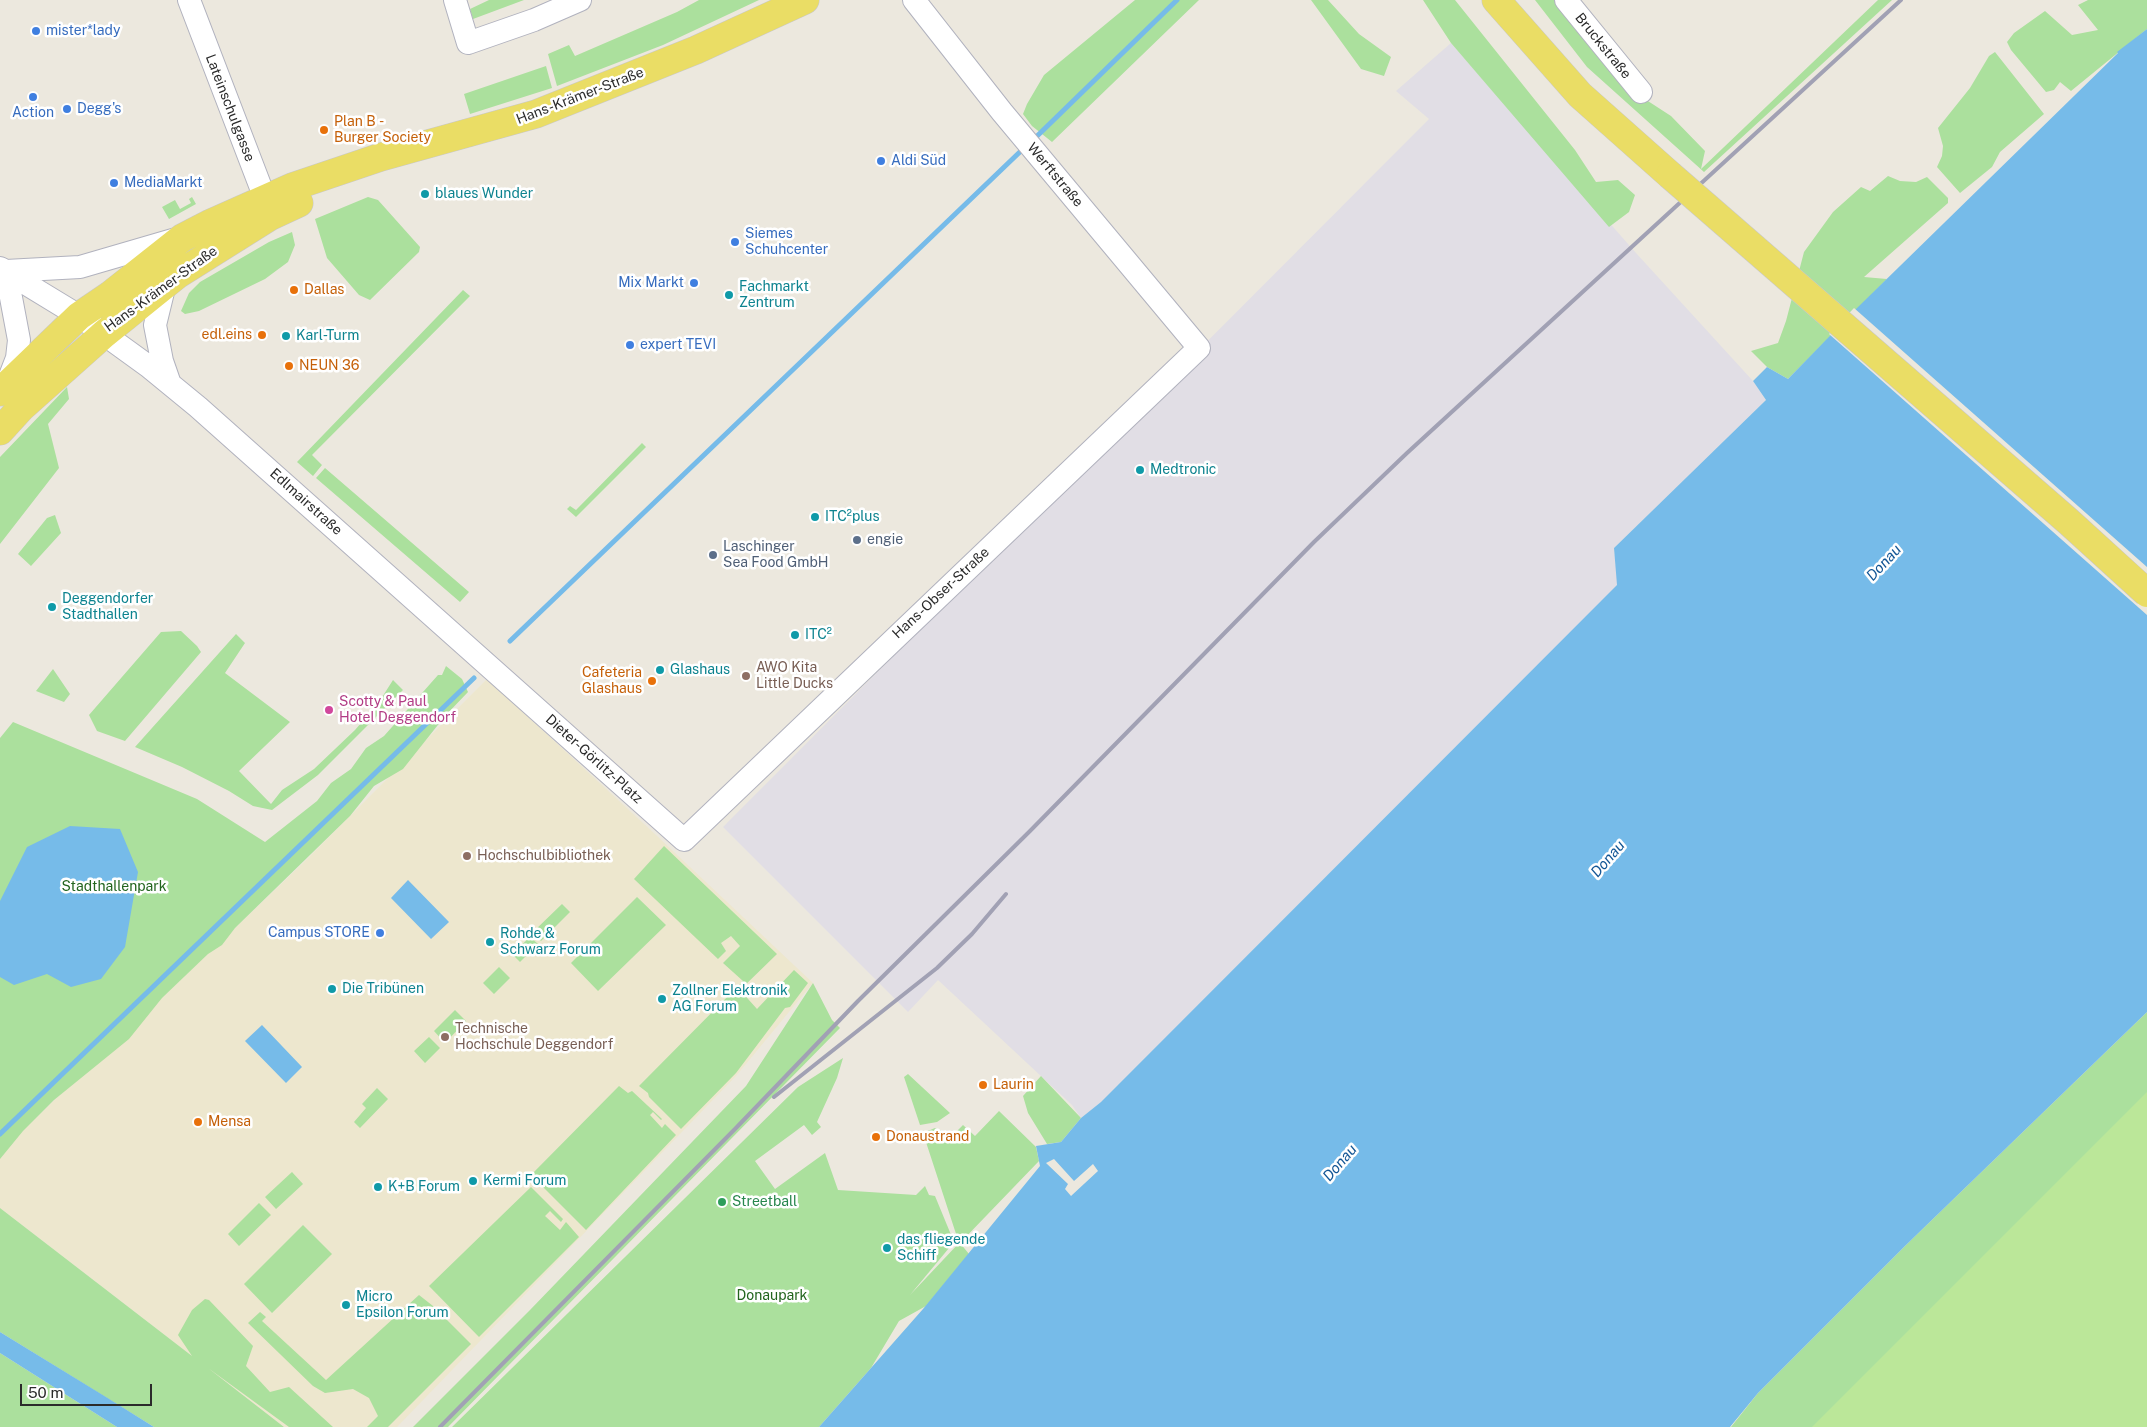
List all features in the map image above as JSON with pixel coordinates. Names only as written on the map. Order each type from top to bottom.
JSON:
[{"type":"main road","name":"Hans-Krämer-Straße","points":[[104,334],[165,284],[292,187],[348,170],[381,157],[536,114],[696,50],[805,0]]},
{"type":"main road","points":[[1496,0],[1580,95],[2069,522],[2147,593]]},
{"type":"main road","name":"Hans-Krämer-Straße","points":[[79,316],[116,290],[182,238],[268,207]]},
{"type":"main road","points":[[3,389],[79,316]]},
{"type":"main road","points":[[0,431],[22,408],[104,334]]},
{"type":"street","name":"Lateinschulgasse","points":[[189,0],[268,207]]},
{"type":"street","points":[[455,0],[468,43],[534,20],[580,0]]},
{"type":"street","name":"Werftstraße","points":[[914,0],[1014,126],[1199,348]]},
{"type":"street","name":"Bruckstraße","points":[[1566,0],[1641,92]]},
{"type":"street","points":[[3,389],[17,358],[19,340],[3,270],[80,267],[182,238]]},
{"type":"street","name":"Hans-Krämer-Straße","points":[[3,270],[79,316],[104,334]]},
{"type":"street","points":[[165,284],[155,325],[162,361],[170,384]]},
{"type":"street","name":"Edlmairstraße","points":[[104,334],[170,384],[259,460],[503,678]]},
{"type":"street","name":"Hans-Obser-Straße","points":[[684,840],[1199,348]]},
{"type":"street","name":"Dieter-Görlitz-Platz","points":[[503,678],[684,840]]},
{"type":"shaded area","points":[[1451,43],[1636,253],[1753,381],[1766,400],[1614,548],[1618,585],[1101,1102],[1081,1118],[1072,1105],[938,980],[908,1012],[723,827],[1429,119],[1396,91]]},
{"type":"shaded area","name":"Technische Hochschule Deggendorf","points":[[487,679],[813,983],[736,1076],[397,1427],[284,1427],[0,1208],[0,1152],[301,865]]},
{"type":"green space","points":[[489,0],[524,0],[473,19],[470,9]]},
{"type":"green space","points":[[699,0],[759,0],[663,45],[557,86],[548,54],[569,45],[575,56],[677,12]]},
{"type":"green space","points":[[1135,0],[1199,0],[1052,142],[1032,126],[1023,114],[1027,104],[1044,75]]},
{"type":"green space","points":[[1311,0],[1328,0],[1359,34],[1391,57],[1384,76],[1361,69]]},
{"type":"green space","points":[[1423,0],[1455,0],[1575,150],[1596,182],[1618,180],[1635,195],[1629,212],[1609,227],[1451,43]]},
{"type":"green space","points":[[1535,0],[1555,0],[1634,92],[1671,116],[1705,151],[1701,169],[1878,0],[1892,0],[1704,172],[1587,67]]},
{"type":"green space","points":[[2088,0],[2147,0],[2147,29],[2071,91],[2060,82],[2054,90],[2046,92],[2011,50],[2007,42],[2014,33],[2045,11],[2072,35],[2098,30],[2078,5]]},
{"type":"green space","points":[[1995,52],[2044,114],[2000,152],[1992,167],[1960,193],[1937,167],[1942,156],[1943,146],[1938,128],[1970,88],[1989,56]]},
{"type":"green space","points":[[546,66],[552,88],[470,114],[464,94]]},
{"type":"green space","points":[[1888,176],[1900,181],[1916,182],[1927,177],[1948,198],[1948,203],[1864,277],[1887,279],[1788,379],[1767,367],[1751,351],[1778,343],[1786,321],[1804,252],[1833,212],[1861,187],[1870,191]]},
{"type":"green space","points":[[192,197],[196,204],[169,219],[162,207],[175,200],[180,209],[191,203],[189,199]]},
{"type":"green space","points":[[368,197],[378,200],[420,247],[419,252],[370,300],[359,295],[327,258],[315,219]]},
{"type":"green space","points":[[292,232],[295,245],[288,262],[265,279],[199,311],[185,314],[181,311],[189,293],[200,282],[269,242]]},
{"type":"green space","points":[[463,290],[470,296],[312,455],[322,465],[313,476],[297,462]]},
{"type":"green space","points":[[67,387],[69,399],[48,424],[59,468],[0,544],[0,457]]},
{"type":"green space","points":[[642,443],[646,447],[576,517],[567,509],[570,506],[576,510]]},
{"type":"green space","points":[[325,468],[469,592],[460,602],[316,478]]},
{"type":"green space","points":[[55,515],[61,533],[31,566],[18,554],[47,518]]},
{"type":"green space","points":[[181,631],[201,652],[125,741],[97,731],[89,715],[161,632]]},
{"type":"green space","points":[[236,634],[245,643],[225,673],[290,722],[239,771],[271,804],[282,790],[314,769],[355,730],[379,702],[393,680],[403,690],[318,775],[272,810],[253,806],[229,791],[182,767],[135,747]]},
{"type":"green space","name":"Stadthallenpark","points":[[446,666],[462,679],[468,692],[445,716],[403,769],[374,786],[350,816],[235,928],[222,945],[208,954],[162,998],[129,1039],[54,1100],[23,1131],[0,1159],[0,738],[13,722],[197,799],[265,842],[317,801],[331,783],[351,769],[366,748],[384,736],[438,675],[442,675]]},
{"type":"green space","points":[[53,669],[70,694],[64,702],[36,691]]},
{"type":"green space","points":[[664,846],[777,954],[740,990],[757,1009],[794,970],[808,983],[790,1007],[785,1008],[736,1073],[681,1129],[649,1097],[648,1093],[639,1086],[743,981],[723,963],[740,946],[731,936],[721,943],[726,951],[718,959],[634,879]]},
{"type":"green space","points":[[637,897],[666,925],[598,991],[571,963]]},
{"type":"green space","points":[[562,904],[570,912],[541,941],[533,932]]},
{"type":"green space","points":[[530,937],[538,944],[520,962],[512,954]]},
{"type":"green space","points":[[499,967],[510,978],[494,994],[483,983]]},
{"type":"green space","points":[[813,983],[832,1020],[840,1028],[448,1427],[413,1427],[530,1310],[746,1086]]},
{"type":"green space","points":[[455,1010],[466,1021],[445,1043],[434,1031]]},
{"type":"green space","points":[[2147,1012],[2147,1427],[1731,1427],[1758,1393],[1906,1245]]},
{"type":"green space","points":[[429,1037],[440,1048],[425,1063],[414,1051]]},
{"type":"green space","name":"Donaupark","points":[[843,1058],[837,1078],[817,1122],[821,1127],[812,1135],[804,1125],[755,1161],[775,1189],[825,1153],[838,1190],[916,1195],[925,1186],[929,1195],[935,1196],[954,1242],[910,1295],[959,1243],[923,1133],[935,1128],[952,1136],[963,1125],[975,1136],[999,1111],[1036,1147],[1039,1161],[960,1243],[969,1254],[926,1306],[899,1321],[871,1368],[819,1427],[452,1427],[798,1087]]},
{"type":"green space","points":[[908,1074],[950,1113],[937,1122],[920,1125],[904,1077]]},
{"type":"green space","points":[[1041,1076],[1081,1118],[1061,1142],[1047,1144],[1028,1113],[1023,1096]]},
{"type":"green space","points":[[619,1086],[628,1093],[632,1091],[662,1119],[653,1112],[650,1115],[662,1128],[665,1124],[676,1135],[586,1230],[531,1175]]},
{"type":"green space","points":[[377,1088],[388,1099],[360,1128],[354,1122],[366,1108],[362,1104]]},
{"type":"green space","points":[[2147,1092],[2147,1427],[1812,1427]]},
{"type":"green space","points":[[292,1172],[303,1184],[276,1209],[265,1197]]},
{"type":"green space","points":[[531,1187],[563,1219],[561,1222],[550,1211],[545,1216],[560,1230],[566,1222],[579,1237],[479,1337],[429,1286]]},
{"type":"green space","points":[[259,1203],[271,1215],[239,1246],[228,1234]]},
{"type":"green space","points":[[0,1208],[192,1356],[178,1335],[192,1310],[205,1299],[209,1300],[253,1346],[246,1366],[270,1392],[289,1387],[333,1427],[289,1427],[208,1368],[284,1427],[154,1427],[0,1332]]},
{"type":"green space","points":[[303,1225],[332,1254],[272,1313],[244,1284]]},
{"type":"green space","points":[[419,1295],[433,1306],[471,1344],[388,1427],[367,1427],[378,1416],[369,1398],[353,1389],[325,1393],[313,1386],[248,1323],[260,1312],[266,1317],[262,1321],[326,1380]]},
{"type":"green space","points":[[0,1353],[117,1427],[0,1427]]},
{"type":"water","name":"Donau","points":[[2147,29],[2147,1012],[1906,1245],[1758,1393],[1730,1427],[819,1427],[923,1309],[1040,1166],[1036,1146],[1061,1142],[1081,1118],[1101,1102],[1617,585],[1614,548],[1766,400],[1753,381],[1767,367],[1788,379],[1857,308],[2117,52]]},
{"type":"water","points":[[70,826],[120,829],[138,872],[125,947],[101,979],[71,987],[47,974],[14,985],[0,977],[0,901],[27,847]]},
{"type":"water","points":[[408,880],[449,922],[431,939],[391,898]]},
{"type":"water","points":[[262,1025],[302,1067],[286,1083],[245,1041]]},
{"type":"water","points":[[0,1332],[154,1427],[117,1427],[0,1353]]},
{"type":"pier","points":[[1854,308],[2147,567],[2147,615],[1829,334]]},
{"type":"pier","points":[[1054,1159],[1074,1181],[1093,1164],[1098,1171],[1071,1196],[1065,1189],[1068,1184],[1046,1163]]},
{"type":"waterway","points":[[1032,141],[1177,0]]},
{"type":"waterway","points":[[510,641],[1024,148]]},
{"type":"waterway","points":[[0,1134],[474,678]]},
{"type":"railway","points":[[440,1427],[735,1129],[858,1001],[1030,831],[1314,542],[1407,453],[1901,0]]},
{"type":"railway","points":[[774,1097],[937,968],[972,934],[1006,894]]},
{"type":"place","name":"mister*lady","points":[[36,31]]},
{"type":"place","name":"Action","points":[[33,97]]},
{"type":"place","name":"Degg's","points":[[67,109]]},
{"type":"place","name":"Plan B - Burger Society","points":[[324,130]]},
{"type":"place","name":"Aldi Süd","points":[[881,161]]},
{"type":"place","name":"MediaMarkt","points":[[114,183]]},
{"type":"place","name":"blaues Wunder","points":[[425,194]]},
{"type":"place","name":"Siemes Schuhcenter","points":[[735,242]]},
{"type":"place","name":"Mix Markt","points":[[694,283]]},
{"type":"place","name":"Dallas","points":[[294,290]]},
{"type":"place","name":"Fachmarkt Zentrum","points":[[729,295]]},
{"type":"place","name":"edl.eins","points":[[262,335]]},
{"type":"place","name":"Karl-Turm","points":[[286,336]]},
{"type":"place","name":"expert TEVI","points":[[630,345]]},
{"type":"place","name":"NEUN 36","points":[[289,366]]},
{"type":"place","name":"Medtronic","points":[[1140,470]]},
{"type":"place","name":"ITC²plus","points":[[815,517]]},
{"type":"place","name":"engie","points":[[857,540]]},
{"type":"place","name":"Laschinger Sea Food GmbH","points":[[713,555]]},
{"type":"place","name":"Deggendorfer Stadthallen","points":[[52,607]]},
{"type":"place","name":"ITC²","points":[[795,635]]},
{"type":"place","name":"Glashaus","points":[[660,670]]},
{"type":"place","name":"AWO Kita Little Ducks","points":[[746,676]]},
{"type":"place","name":"Cafeteria Glashaus","points":[[652,681]]},
{"type":"place","name":"Scotty & Paul Hotel Deggendorf","points":[[329,710]]},
{"type":"place","name":"Hochschulbibliothek","points":[[467,856]]},
{"type":"place","name":"Campus STORE","points":[[380,933]]},
{"type":"place","name":"Rohde & Schwarz Forum","points":[[490,942]]},
{"type":"place","name":"Die Tribünen","points":[[332,989]]},
{"type":"place","name":"Zollner Elektronik AG Forum","points":[[662,999]]},
{"type":"place","name":"Technische Hochschule Deggendorf","points":[[445,1037]]},
{"type":"place","name":"Laurin","points":[[983,1085]]},
{"type":"place","name":"Mensa","points":[[198,1122]]},
{"type":"place","name":"Donaustrand","points":[[876,1137]]},
{"type":"place","name":"Kermi Forum","points":[[473,1181]]},
{"type":"place","name":"K+B Forum","points":[[378,1187]]},
{"type":"place","name":"Streetball","points":[[722,1202]]},
{"type":"place","name":"das fliegende Schiff","points":[[887,1248]]},
{"type":"place","name":"Micro Epsilon Forum","points":[[346,1305]]}]
